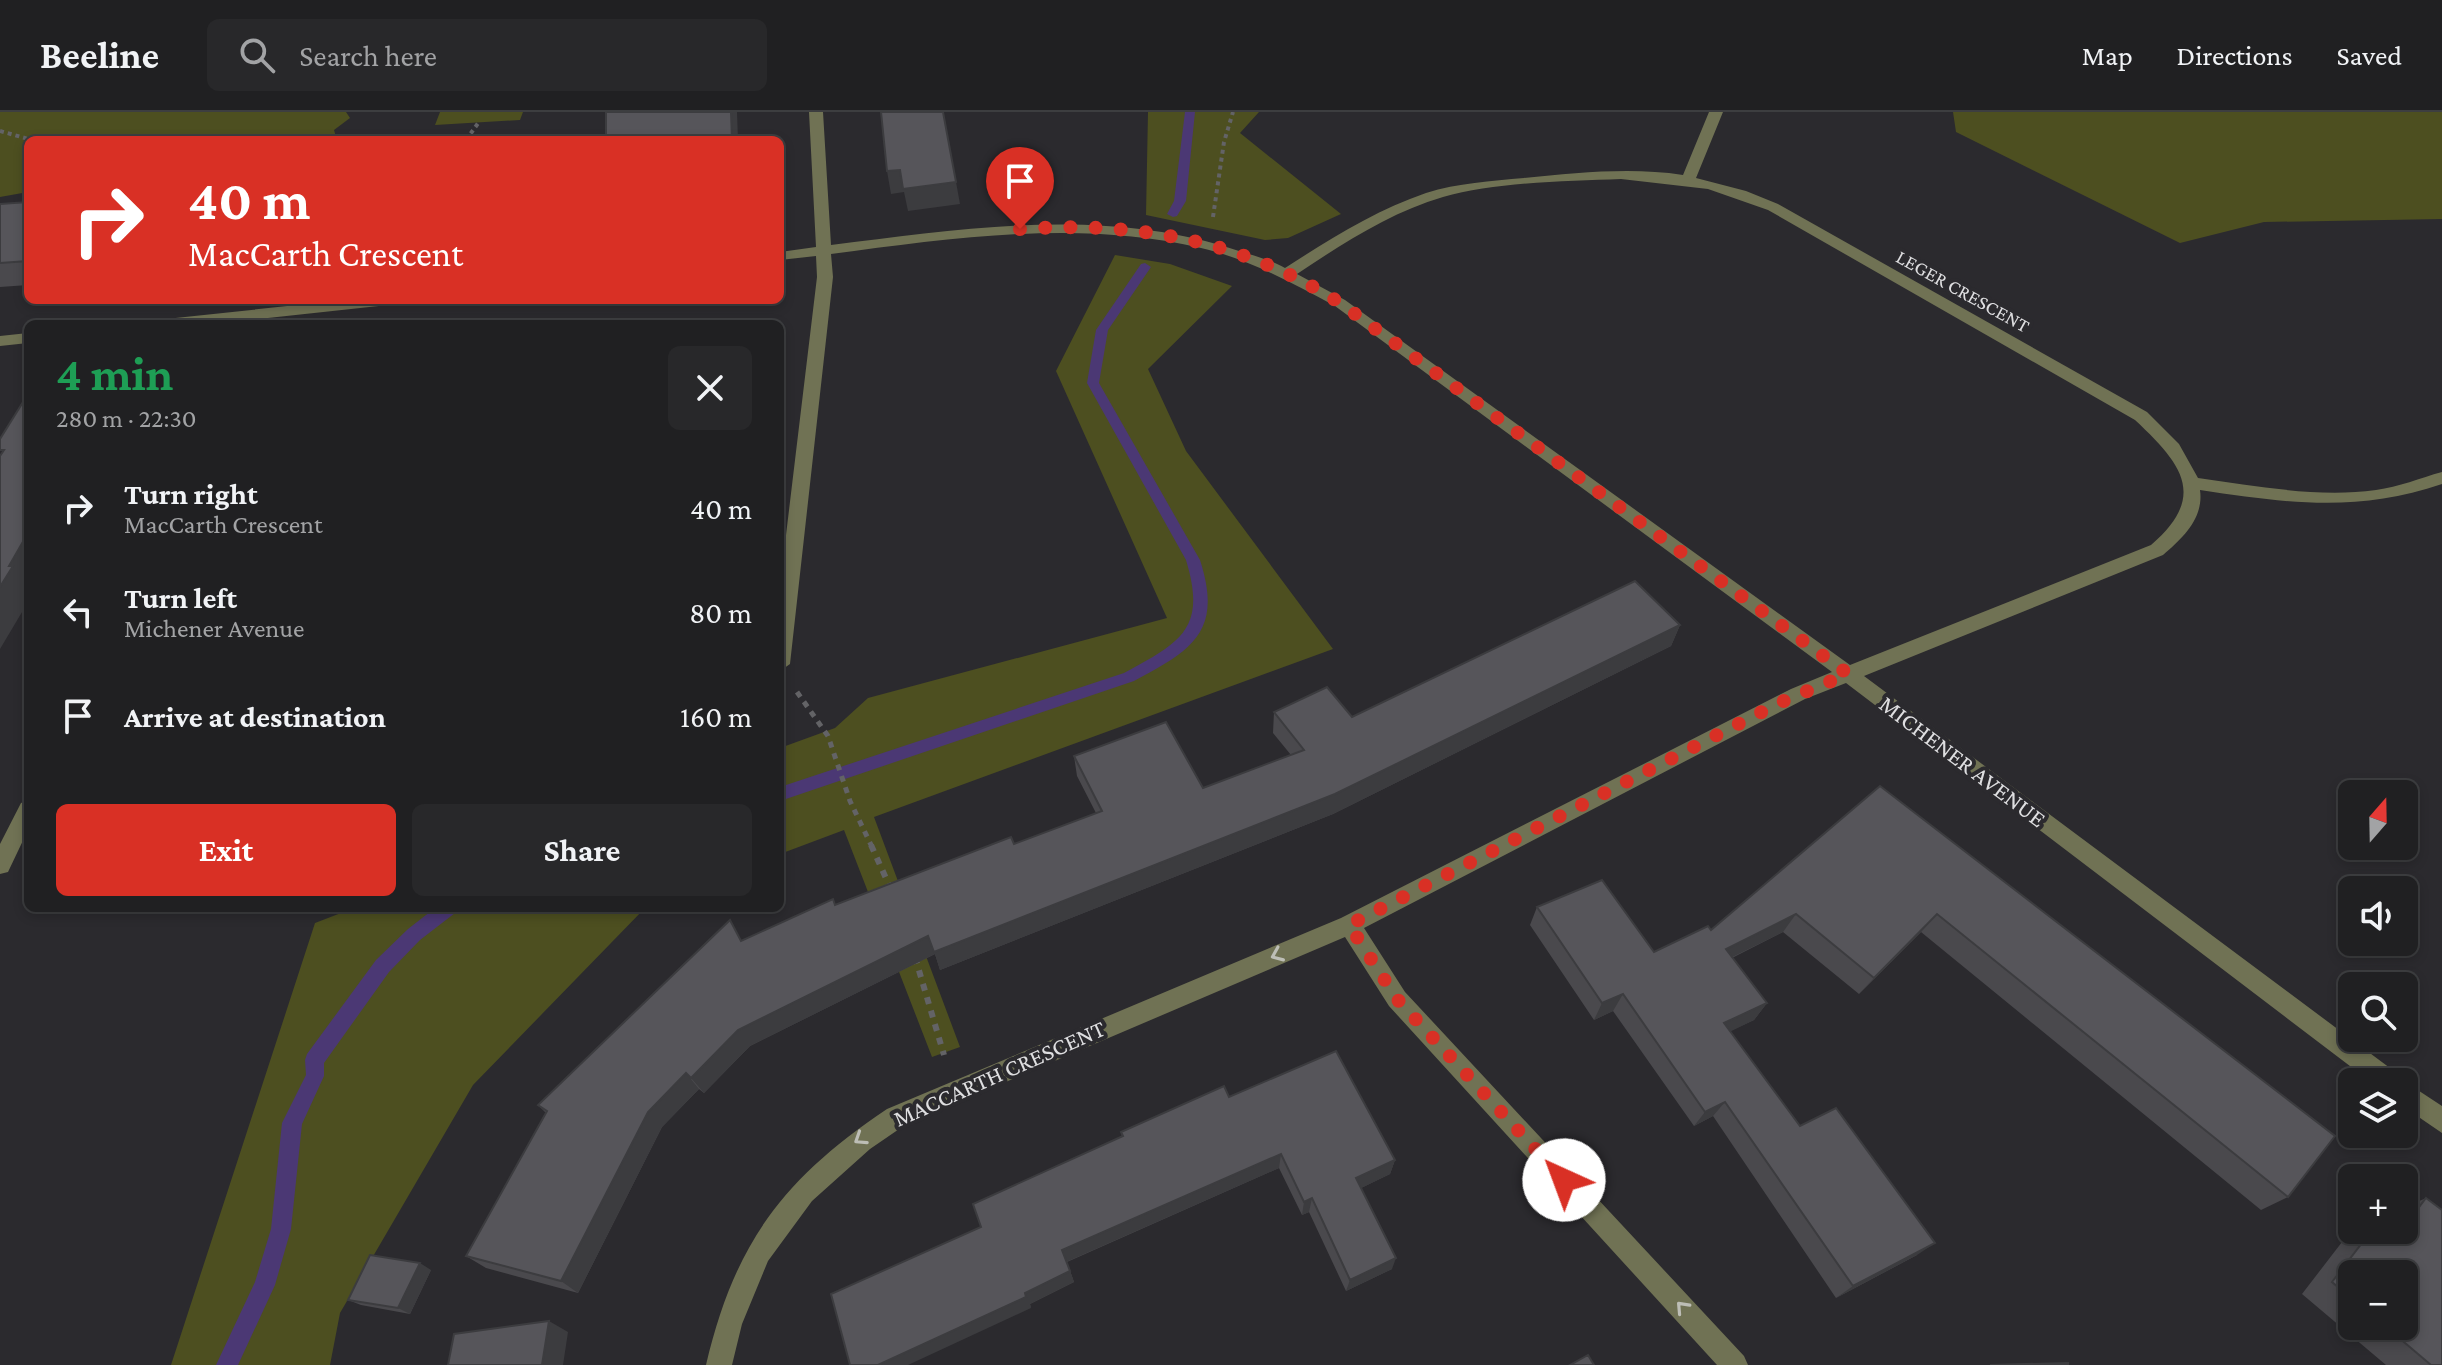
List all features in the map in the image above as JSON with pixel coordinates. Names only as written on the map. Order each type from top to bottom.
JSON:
[{"type":"street","points":[[784,628],[826,250],[816,112]]},
{"type":"street","points":[[1689,178],[1716,112]]},
{"type":"street","name":"LEGER CRESCENT","points":[[1289,272],[1369,224],[1410,204],[1453,190],[1609,173],[1689,178],[1719,185],[1773,207],[2112,398],[2166,438],[2183,460],[2193,483]]},
{"type":"street","name":"MICHENER AVENUE","points":[[784,255],[1077,226],[1137,230],[1197,240],[1289,272],[1340,303],[1848,674],[2371,1068]]},
{"type":"street","points":[[237,320],[273,318],[362,304]]},
{"type":"street","points":[[0,341],[24,338]]},
{"type":"street","points":[[1848,674],[2157,550],[2175,538],[2186,522],[2193,503],[2193,483],[2353,501],[2386,497],[2442,478]]},
{"type":"street","name":"MACCARTH CRESCENT","points":[[719,1365],[724,1336],[744,1281],[770,1233],[804,1188],[847,1148],[896,1117],[951,1091],[1349,925],[1779,703],[1848,674]]},
{"type":"street","points":[[0,865],[24,817]]},
{"type":"street","points":[[1349,925],[1397,999],[1735,1365]]},
{"type":"street","points":[[2418,1103],[2442,1121]]},
{"type":"path","points":[[1197,240],[1215,210],[1224,142],[1233,112]]},
{"type":"path","points":[[469,136],[479,122]]},
{"type":"path","points":[[0,131],[24,138]]},
{"type":"path","points":[[788,681],[828,736],[846,790],[894,896]]},
{"type":"path","points":[[912,950],[939,1029],[951,1091]]},
{"type":"green space","points":[[0,112],[346,112],[350,118],[334,130],[336,136],[24,136],[24,193],[0,197]]},
{"type":"green space","points":[[440,112],[523,112],[520,120],[435,125]]},
{"type":"green space","points":[[1148,112],[1259,112],[1240,133],[1341,214],[1288,238],[1265,240],[1146,215]]},
{"type":"green space","points":[[1953,112],[2442,112],[2442,219],[2264,222],[2180,243],[1956,132]]},
{"type":"green space","points":[[1115,255],[1170,264],[1232,286],[1148,369],[1186,451],[1333,649],[874,817],[960,1047],[932,1057],[844,830],[784,852],[784,747],[835,728],[868,698],[1167,618],[1056,371]]},
{"type":"green space","points":[[344,912],[641,912],[473,1085],[340,1313],[330,1365],[171,1365],[315,923]]},
{"type":"building","points":[[606,112],[731,112],[732,136],[606,136]]},
{"type":"building","points":[[881,112],[943,112],[956,182],[903,189],[900,170],[887,171]]},
{"type":"building","points":[[24,202],[24,261],[0,263],[0,204]]},
{"type":"building","points":[[24,400],[24,540],[0,587],[0,456],[4,450],[0,450],[0,439]]},
{"type":"building","points":[[1635,581],[1680,625],[1335,794],[934,952],[928,936],[738,1030],[691,1078],[686,1073],[648,1112],[561,1281],[466,1256],[547,1111],[538,1105],[730,920],[741,941],[833,899],[835,905],[1011,837],[1014,844],[1102,811],[1074,756],[1166,722],[1203,788],[1304,750],[1274,712],[1327,687],[1352,717]]},
{"type":"building","points":[[1880,786],[2335,1136],[2288,1197],[1937,914],[1874,978],[1796,914],[1726,949],[1767,1003],[1724,1023],[1800,1126],[1836,1108],[1935,1243],[1853,1286],[1725,1102],[1705,1112],[1623,994],[1602,1003],[1537,907],[1602,880],[1654,952],[1708,926],[1711,930]]},
{"type":"building","points":[[1336,1051],[1395,1160],[1356,1178],[1396,1258],[1350,1280],[1312,1198],[1304,1202],[1281,1154],[1062,1250],[1070,1271],[1025,1293],[1026,1297],[878,1365],[850,1365],[831,1294],[981,1227],[973,1204],[1123,1136],[1121,1132],[1224,1086],[1229,1097]]},
{"type":"building","points":[[2426,1198],[2442,1210],[2442,1365],[2431,1365],[2402,1340],[2418,1340],[2418,1260],[2349,1260],[2361,1244],[2418,1244],[2418,1209]]},
{"type":"building","points":[[370,1255],[420,1263],[398,1308],[348,1300]]},
{"type":"building","points":[[549,1321],[542,1365],[448,1365],[454,1334]]},
{"type":"building","points":[[1588,1355],[1594,1365],[1570,1365]]},
{"type":"building","points":[[2068,1363],[2068,1365],[1990,1365]]},
{"type":"waterway","points":[[1173,214],[1180,201],[1190,112]]},
{"type":"waterway","points":[[784,793],[1129,677],[1166,656],[1192,633],[1202,603],[1193,560],[1093,383],[1102,330],[1145,267]]},
{"type":"waterway","points":[[227,1365],[265,1285],[281,1229],[292,1123],[315,1076],[314,1060],[382,966],[443,912]]},
{"type":"route","points":[[1020,229],[1077,226],[1167,234],[1228,249],[1289,272],[1340,303],[1848,674],[1779,703],[1349,925],[1370,962],[1397,999],[1564,1180]]}]
